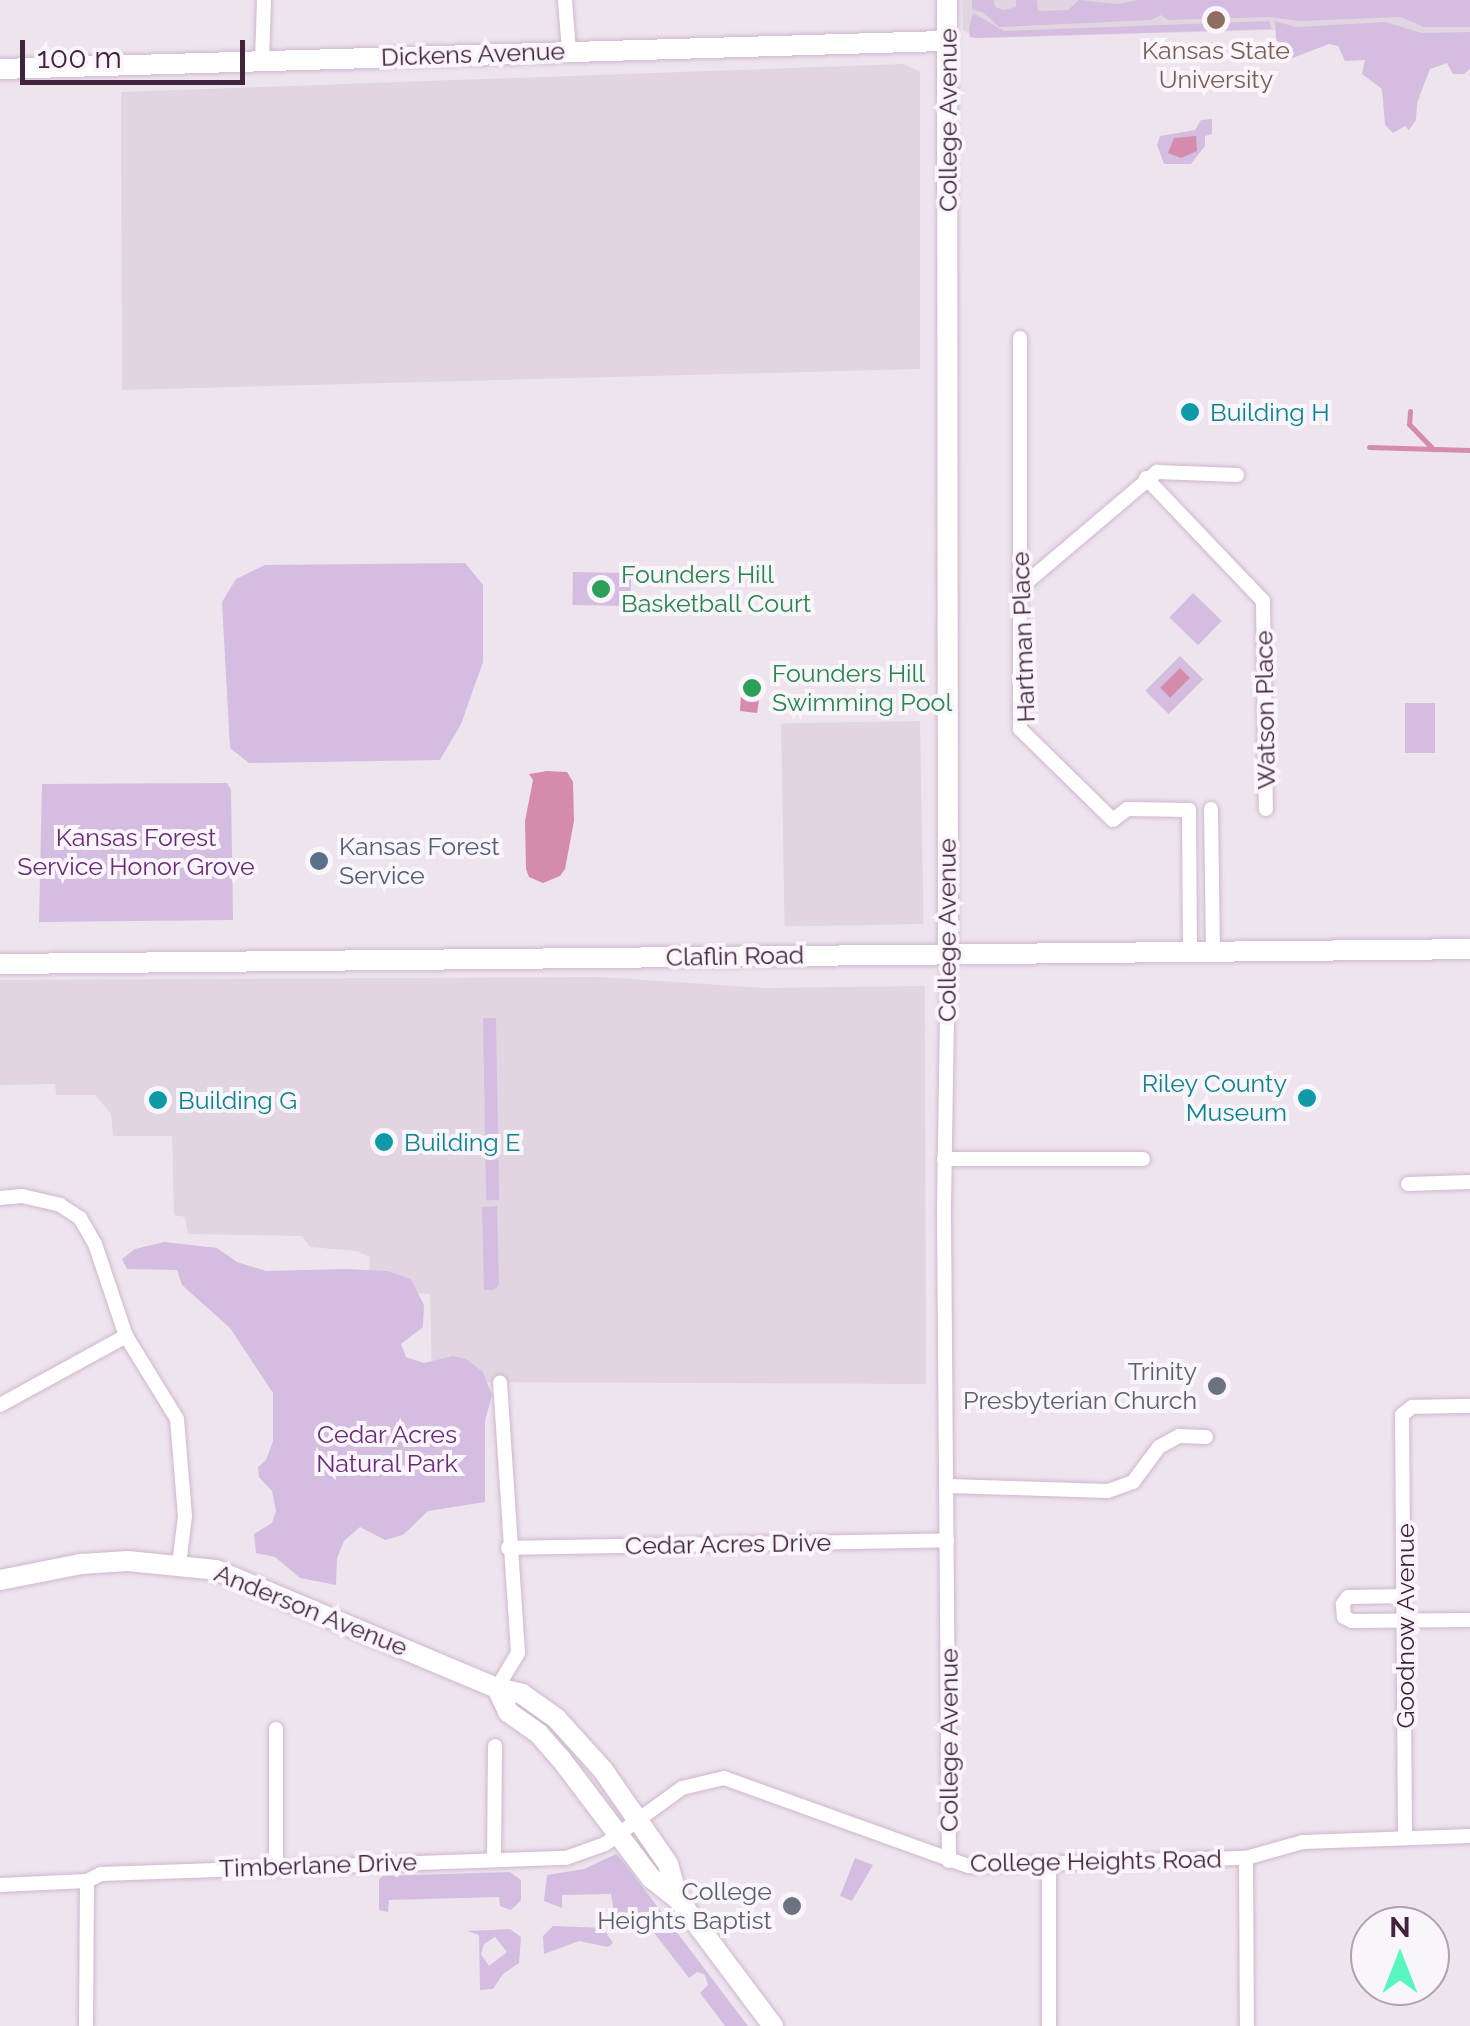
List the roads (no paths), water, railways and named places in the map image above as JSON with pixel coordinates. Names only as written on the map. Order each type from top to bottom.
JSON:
[{"type":"street","points":[[262,61],[264,0]]},
{"type":"street","points":[[565,0],[568,51]]},
{"type":"street","name":"College Avenue","points":[[947,0],[948,952],[944,1159],[949,1860]]},
{"type":"street","name":"Dickens Avenue","points":[[0,69],[946,41]]},
{"type":"street","name":"Hartman Place","points":[[1020,338],[1020,729],[1112,820],[1127,809],[1188,810],[1190,950]]},
{"type":"street","points":[[1020,588],[1146,478],[1160,471],[1237,475]]},
{"type":"street","name":"Watson Place","points":[[1146,478],[1263,601],[1266,808]]},
{"type":"street","points":[[1211,808],[1213,950]]},
{"type":"street","name":"Claflin Road","points":[[0,964],[1470,949]]},
{"type":"street","points":[[944,1159],[1143,1159]]},
{"type":"street","points":[[1408,1184],[1470,1182]]},
{"type":"street","points":[[0,1198],[36,1197],[80,1218],[110,1280],[126,1336],[178,1419],[186,1516],[180,1564]]},
{"type":"street","points":[[0,1405],[126,1336]]},
{"type":"street","points":[[497,1688],[518,1653],[500,1384]]},
{"type":"street","name":"Goodnow Avenue","points":[[1405,1836],[1402,1416],[1412,1407],[1470,1406]]},
{"type":"street","points":[[949,1486],[1108,1491],[1134,1482],[1159,1447],[1169,1441],[1179,1436],[1206,1437]]},
{"type":"street","name":"Cedar Acres Drive","points":[[508,1548],[948,1540]]},
{"type":"street","name":"Anderson Avenue","points":[[0,1580],[81,1564],[180,1564],[245,1580],[497,1688],[508,1712],[539,1734],[630,1826],[652,1878],[678,1899],[773,2026]]},
{"type":"street","points":[[1405,1596],[1353,1596],[1342,1609],[1348,1621],[1470,1620]]},
{"type":"street","points":[[276,1729],[276,1866]]},
{"type":"street","points":[[494,1860],[495,1746]]},
{"type":"street","name":"College Heights Road","points":[[630,1826],[682,1788],[724,1778],[969,1866],[1246,1858],[1303,1842],[1470,1836]]},
{"type":"street","name":"Timberlane Drive","points":[[0,1885],[87,1881],[101,1874],[566,1858],[592,1851],[630,1826]]},
{"type":"street","points":[[1246,1858],[1246,2026]]},
{"type":"street","points":[[1048,2026],[1049,1866]]},
{"type":"street","points":[[86,2026],[87,1881]]},
{"type":"waterway","points":[[1410,411],[1409,424],[1433,449]]},
{"type":"waterway","points":[[1369,447],[1470,450]]},
{"type":"place","name":"Kansas State University","points":[[1216,20]]},
{"type":"place","name":"Building H","points":[[1190,412]]},
{"type":"place","name":"Founders Hill Basketball Court","points":[[601,589]]},
{"type":"place","name":"Founders Hill Swimming Pool","points":[[752,688]]},
{"type":"place","name":"Kansas Forest Service","points":[[319,861]]},
{"type":"place","name":"Riley County Museum","points":[[1307,1098]]},
{"type":"place","name":"Building G","points":[[158,1100]]},
{"type":"place","name":"Building E","points":[[384,1142]]},
{"type":"place","name":"Trinity Presbyterian Church","points":[[1217,1386]]},
{"type":"place","name":"College Heights Baptist","points":[[792,1906]]},
{"type":"park label","name":"Kansas Forest Service Honor Grove","points":[[136,852]]},
{"type":"park label","name":"Cedar Acres Natural Park","points":[[387,1450]]}]
